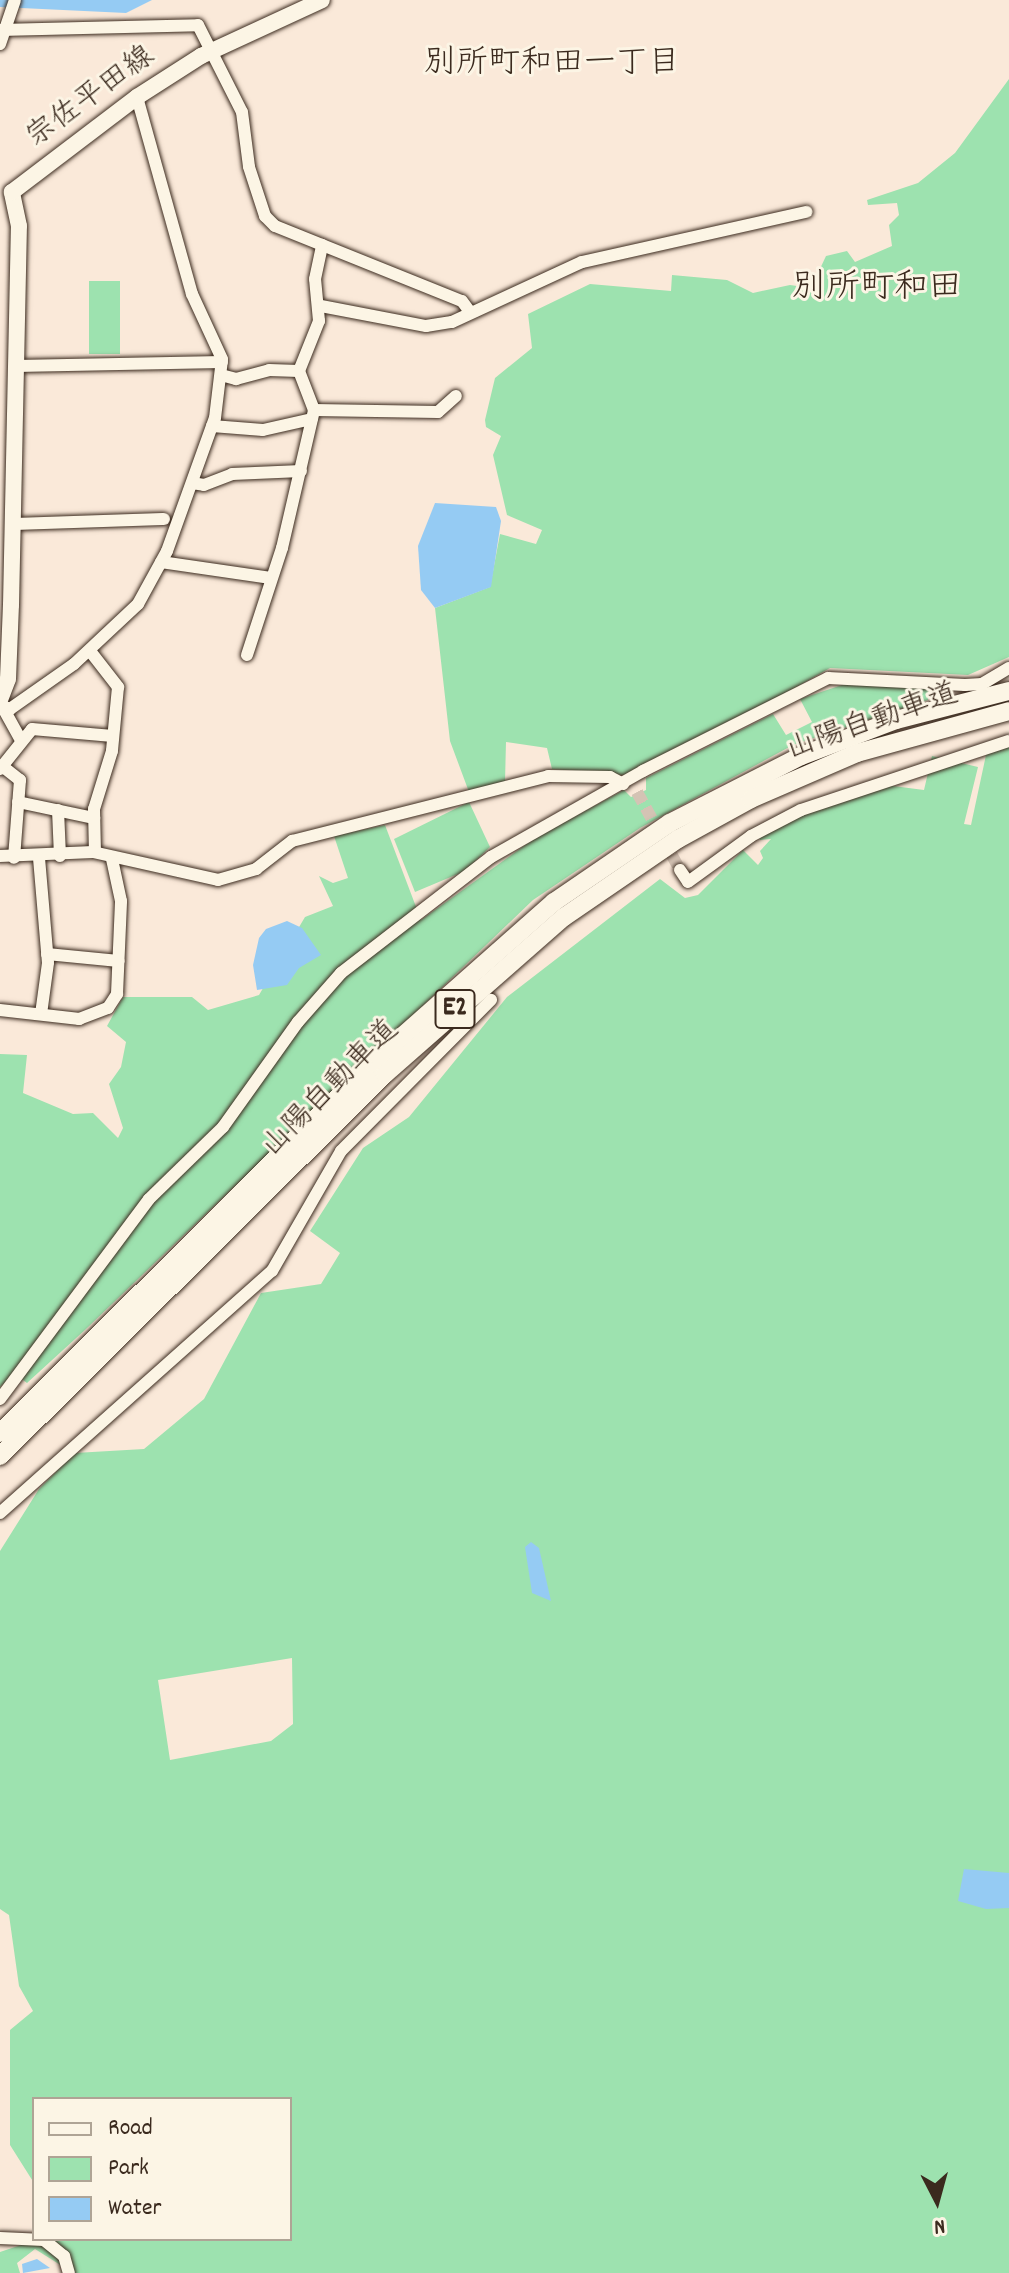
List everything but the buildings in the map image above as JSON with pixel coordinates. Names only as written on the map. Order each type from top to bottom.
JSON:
[{"type":"highway","name":"山陽自動車道","points":[[0,1433],[372,1063],[554,902],[670,823],[801,756],[896,720],[1009,691]]},
{"type":"highway","name":"山陽自動車道","points":[[0,1458],[454,1010],[619,876],[678,839],[809,773],[901,738],[1009,711]]},
{"type":"main road","name":"宗佐平田線","points":[[2,696],[13,524],[19,226],[6,195],[137,97],[210,52],[322,0]]},
{"type":"street","points":[[15,0],[3,33],[198,25],[242,112],[249,167],[265,216],[275,226],[462,301],[470,312]]},
{"type":"street","points":[[2,696],[10,709],[90,651],[138,604],[161,562],[212,426],[221,369],[192,294],[137,97]]},
{"type":"street","points":[[321,306],[426,326],[470,312],[582,262],[806,212]]},
{"type":"street","points":[[247,655],[301,471],[313,414],[299,371],[321,306],[315,279],[322,245]]},
{"type":"street","points":[[16,366],[221,369],[236,379],[269,370],[299,371]]},
{"type":"street","points":[[212,426],[263,430],[313,414],[438,412],[456,396]]},
{"type":"street","points":[[192,483],[204,485],[232,474],[301,471]]},
{"type":"street","points":[[13,524],[164,519]]},
{"type":"street","points":[[161,562],[271,578]]},
{"type":"street","points":[[90,651],[118,687],[113,736],[94,818],[95,852]]},
{"type":"street","points":[[0,1399],[149,1199],[223,1127],[341,973],[491,857],[630,786],[828,678],[965,685],[982,684],[1009,668]]},
{"type":"street","points":[[2,696],[20,739]]},
{"type":"street","points":[[113,736],[49,728],[32,729],[20,739],[1,768],[20,780],[7,857],[39,858],[95,852],[112,859],[143,861],[218,880],[256,869],[292,841],[533,780],[610,777],[630,786]]},
{"type":"street","points":[[680,870],[688,882],[751,836],[801,810],[1009,741]]},
{"type":"street","points":[[18,802],[94,818]]},
{"type":"street","points":[[58,810],[60,856]]},
{"type":"street","points":[[39,858],[47,954],[41,1014]]},
{"type":"street","points":[[0,1010],[79,1019],[108,1008],[117,994],[121,901],[112,859]]},
{"type":"street","points":[[47,954],[119,961]]},
{"type":"street","points":[[0,1513],[80,1436],[272,1271],[341,1151],[491,1000]]},
{"type":"street","points":[[0,2238],[32,2239]]},
{"type":"street","points":[[45,2241],[64,2256],[69,2273]]},
{"type":"green space","points":[[1009,79],[1009,657],[968,675],[830,668],[705,739],[623,775],[552,769],[547,748],[506,742],[505,782],[469,792],[450,741],[435,608],[490,587],[500,534],[536,544],[542,530],[507,515],[493,455],[501,436],[486,427],[485,420],[495,378],[532,348],[528,314],[590,284],[671,291],[672,275],[727,280],[753,293],[790,285],[811,288],[826,256],[847,251],[855,262],[892,246],[889,225],[899,215],[897,203],[868,205],[867,200],[918,183],[955,153]]},
{"type":"green space","points":[[89,281],[120,281],[120,354],[89,354]]},
{"type":"green space","points":[[848,683],[928,689],[928,700],[793,745],[640,828],[533,900],[27,1383],[14,1373],[0,1387],[0,1054],[27,1055],[23,1093],[73,1114],[93,1113],[118,1138],[123,1128],[109,1084],[121,1067],[126,1042],[107,1026],[123,997],[192,997],[208,1010],[259,995],[305,917],[333,906],[319,876],[333,883],[348,878],[334,836],[385,825],[421,920],[535,838],[624,790],[631,797],[646,790],[646,778],[773,714],[786,735],[812,722],[800,699]]},
{"type":"green space","points":[[1009,740],[1009,2273],[64,2273],[62,2266],[35,2249],[17,2263],[20,2273],[0,2273],[0,2252],[33,2241],[292,2241],[292,2097],[32,2097],[32,2180],[10,2145],[10,2030],[33,2011],[19,1986],[9,1915],[0,1909],[0,1551],[39,1489],[75,1453],[144,1449],[204,1399],[261,1293],[321,1284],[340,1253],[310,1231],[363,1148],[409,1117],[507,997],[660,879],[685,898],[698,895],[743,850],[758,865],[763,858],[760,851],[771,839],[760,840],[758,834],[878,784],[924,790],[932,756],[978,767],[964,824],[971,825],[989,741]],"holes":[[[292,1658],[293,1724],[271,1741],[170,1760],[158,1680]]]},
{"type":"green space","points":[[469,802],[490,847],[465,871],[415,892],[394,839]]},
{"type":"water","points":[[0,0],[152,0],[126,13],[0,7]]},
{"type":"water","points":[[435,503],[496,507],[501,521],[491,587],[435,608],[421,590],[418,546]]},
{"type":"water","points":[[287,921],[302,928],[321,955],[299,968],[287,985],[257,990],[253,965],[259,938],[266,929]]},
{"type":"water","points":[[531,1542],[539,1548],[551,1601],[532,1593],[525,1547]]},
{"type":"water","points":[[964,1869],[1009,1873],[1009,1908],[986,1909],[958,1901]]},
{"type":"water","points":[[37,2259],[50,2268],[23,2273],[22,2264]]},
{"type":"tunnel","points":[[637,792],[680,870]]},
{"type":"district","name":"別所町和田一丁目","points":[[552,65]]},
{"type":"district","name":"別所町和田","points":[[877,290]]}]
